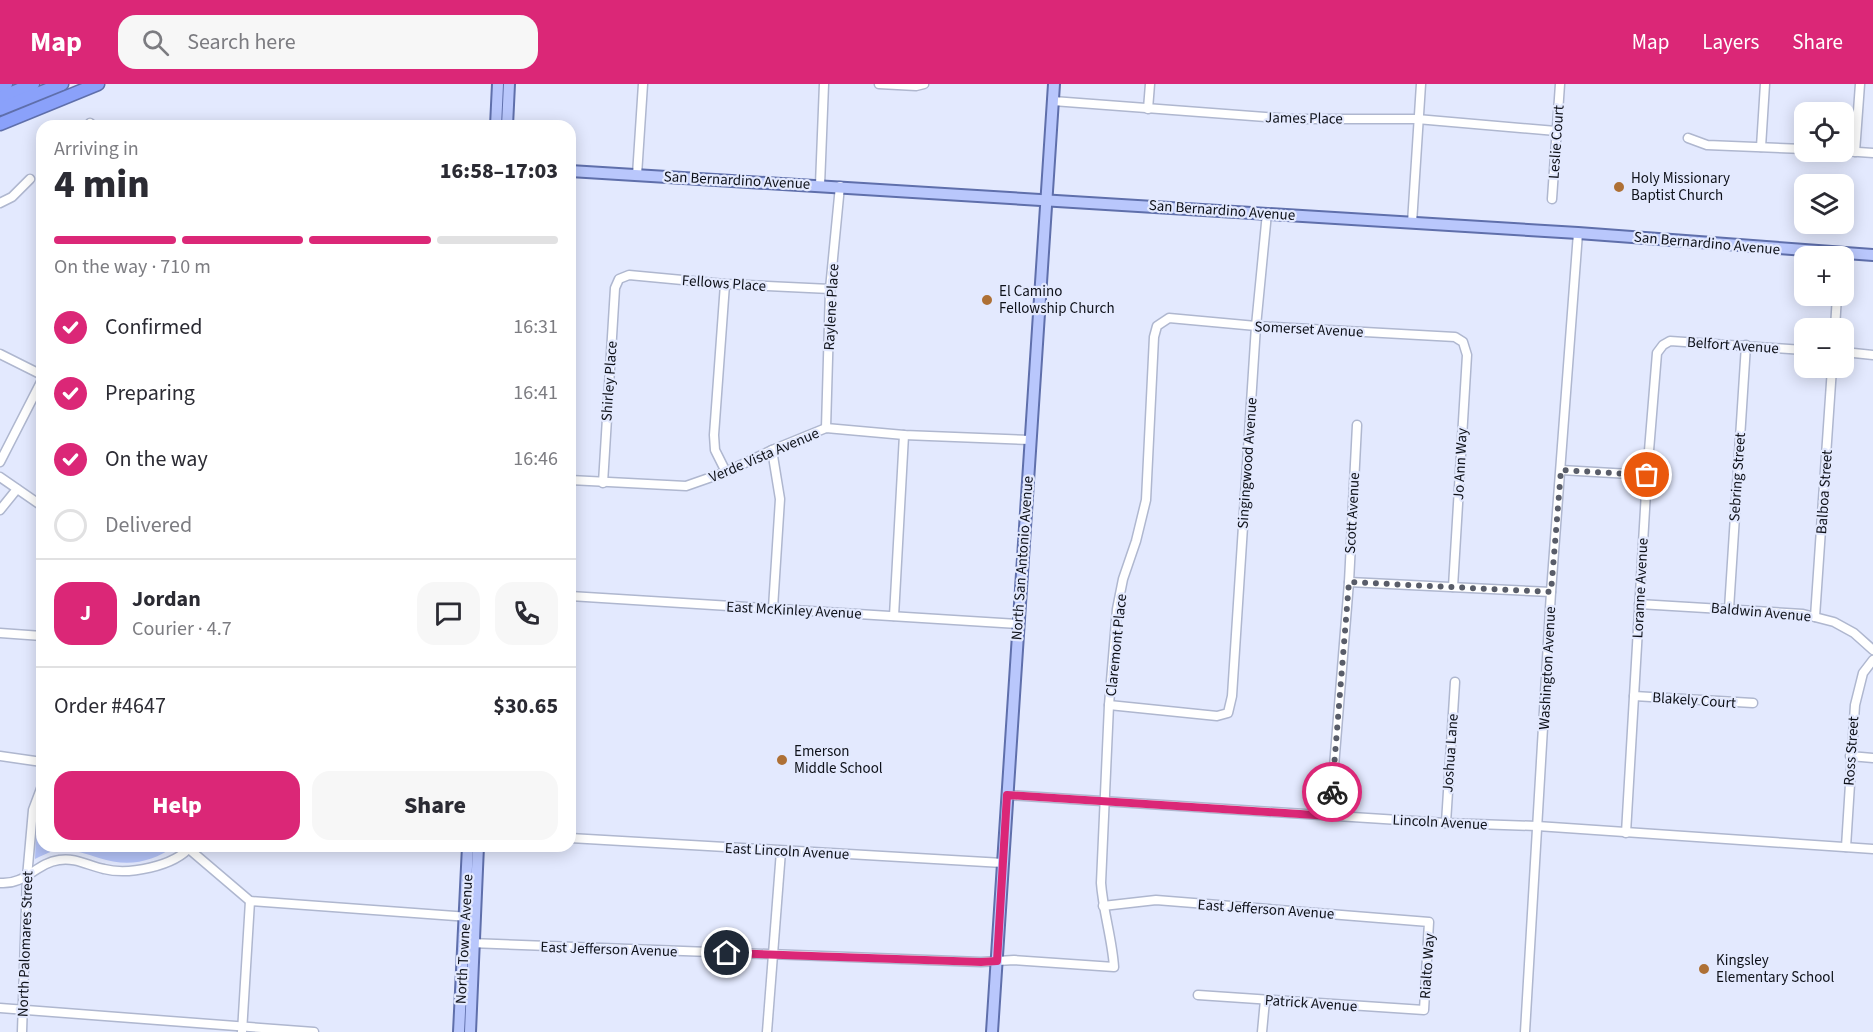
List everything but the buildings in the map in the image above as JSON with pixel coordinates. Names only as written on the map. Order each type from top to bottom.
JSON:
[{"type":"highway","points":[[0,86],[6,84]]},
{"type":"highway","points":[[0,98],[33,84]]},
{"type":"highway","points":[[0,109],[62,84]]},
{"type":"highway","points":[[0,123],[94,86]]},
{"type":"highway","points":[[0,132],[94,86]]},
{"type":"main road","points":[[496,120],[498,84]]},
{"type":"main road","points":[[507,120],[509,84]]},
{"type":"main road","name":"North San Antonio Avenue","points":[[992,1032],[1054,84]]},
{"type":"main road","name":"San Bernardino Avenue","points":[[576,171],[1578,233],[1794,251]]},
{"type":"main road","name":"San Bernardino Avenue","points":[[1854,255],[1873,255]]},
{"type":"main road","name":"North Towne Avenue","points":[[468,852],[470,1032]]},
{"type":"main road","name":"North Towne Avenue","points":[[470,917],[477,852]]},
{"type":"main road","name":"North Towne Avenue","points":[[459,1032],[469,943]]},
{"type":"street","points":[[637,175],[643,84]]},
{"type":"street","points":[[820,185],[824,84]]},
{"type":"street","points":[[879,84],[916,86],[924,84]]},
{"type":"street","points":[[1148,109],[1150,84]]},
{"type":"street","points":[[1412,223],[1421,84]]},
{"type":"street","name":"Leslie Court","points":[[1552,199],[1560,84]]},
{"type":"street","points":[[1761,147],[1765,84]]},
{"type":"street","points":[[1860,84],[1855,152],[1873,153]]},
{"type":"street","name":"James Place","points":[[1053,101],[1292,119],[1418,119],[1556,131]]},
{"type":"street","points":[[1688,138],[1707,145],[1794,149]]},
{"type":"street","points":[[0,203],[12,197],[30,179]]},
{"type":"street","name":"Raylene Place","points":[[826,428],[830,289],[840,186]]},
{"type":"street","name":"Singingwood Avenue","points":[[1109,705],[1218,716],[1228,713],[1232,696],[1257,326],[1267,213]]},
{"type":"street","name":"Washington Avenue","points":[[1525,1032],[1551,592],[1578,233]]},
{"type":"street","name":"Fellows Place","points":[[619,279],[629,275],[725,284],[830,289]]},
{"type":"street","name":"Shirley Place","points":[[603,483],[615,288],[619,279]]},
{"type":"street","points":[[725,284],[714,435],[715,450],[726,472]]},
{"type":"street","name":"Somerset Avenue","points":[[1157,326],[1169,318],[1257,326],[1455,337],[1463,342]]},
{"type":"street","name":"Claremont Place","points":[[1114,967],[1103,906],[1101,868],[1109,705],[1117,609],[1123,579],[1136,541],[1146,500],[1154,337],[1157,326]]},
{"type":"street","name":"Belfort Avenue","points":[[1663,345],[1670,341],[1794,349]]},
{"type":"street","name":"Jo Ann Way","points":[[1453,587],[1467,356],[1463,342]]},
{"type":"street","name":"Loranne Avenue","points":[[1626,833],[1656,353],[1663,345]]},
{"type":"street","name":"Sebring Street","points":[[1729,609],[1746,345]]},
{"type":"street","points":[[1854,353],[1873,355]]},
{"type":"street","points":[[0,354],[36,372]]},
{"type":"street","name":"Balboa Street","points":[[1815,617],[1831,378]]},
{"type":"street","points":[[0,462],[36,392]]},
{"type":"street","name":"Scott Avenue","points":[[1330,816],[1349,582],[1357,425]]},
{"type":"street","name":"Verde Vista Avenue","points":[[576,481],[686,486],[726,472],[826,428],[904,435],[1030,440]]},
{"type":"street","points":[[894,616],[904,435]]},
{"type":"street","points":[[772,450],[780,498],[773,608]]},
{"type":"street","points":[[1561,470],[1647,475]]},
{"type":"street","points":[[0,477],[36,502]]},
{"type":"street","points":[[0,510],[17,489]]},
{"type":"street","points":[[1349,582],[1551,592]]},
{"type":"street","name":"East McKinley Avenue","points":[[576,596],[1018,624]]},
{"type":"street","name":"Baldwin Avenue","points":[[1639,604],[1803,614],[1834,622],[1854,633],[1873,650]]},
{"type":"street","points":[[0,633],[36,636]]},
{"type":"street","name":"Ross Street","points":[[1846,847],[1855,705],[1863,672],[1873,660]]},
{"type":"street","name":"Joshua Lane","points":[[1446,823],[1455,682]]},
{"type":"street","name":"Blakely Court","points":[[1634,696],[1753,703]]},
{"type":"street","points":[[0,756],[36,761]]},
{"type":"street","points":[[1850,756],[1873,758]]},
{"type":"street","name":"Lincoln Avenue","points":[[1007,795],[1446,823],[1538,826],[1873,849]]},
{"type":"street","name":"North Palomares Street","points":[[21,1032],[27,877],[33,810],[36,802]]},
{"type":"street","name":"East Lincoln Avenue","points":[[576,838],[1003,863]]},
{"type":"street","points":[[768,1032],[781,851]]},
{"type":"street","points":[[0,883],[9,884],[27,877],[50,862],[62,859],[75,860],[105,870],[136,871],[171,860],[183,852]]},
{"type":"street","points":[[196,852],[250,901],[470,917]]},
{"type":"street","name":"East Jefferson Avenue","points":[[1103,906],[1156,900],[1430,922]]},
{"type":"street","points":[[242,1030],[250,901]]},
{"type":"street","name":"Rialto Way","points":[[1424,1010],[1430,922]]},
{"type":"street","name":"East Jefferson Avenue","points":[[469,943],[1114,967]]},
{"type":"street","name":"Patrick Avenue","points":[[1198,995],[1424,1010]]},
{"type":"street","points":[[1262,1032],[1265,1000]]},
{"type":"street","points":[[0,1008],[242,1030],[315,1032]]},
{"type":"shaded area","points":[[36,836],[36,852],[51,852],[35,859]]},
{"type":"shaded area","points":[[76,852],[166,852],[148,860],[129,863],[109,861]]},
{"type":"way so far","points":[[1332,792],[1349,582],[1551,592],[1561,470],[1647,475]]},
{"type":"place","name":"Holy Missionary Baptist Church","points":[[1619,187]]},
{"type":"place","name":"El Camino Fellowship Church","points":[[987,300]]},
{"type":"place","name":"Emerson Middle School","points":[[782,760]]},
{"type":"place","name":"Kingsley Elementary School","points":[[1704,969]]},
{"type":"route","points":[[727,953],[997,961],[1007,795],[1330,816],[1332,792]]}]
